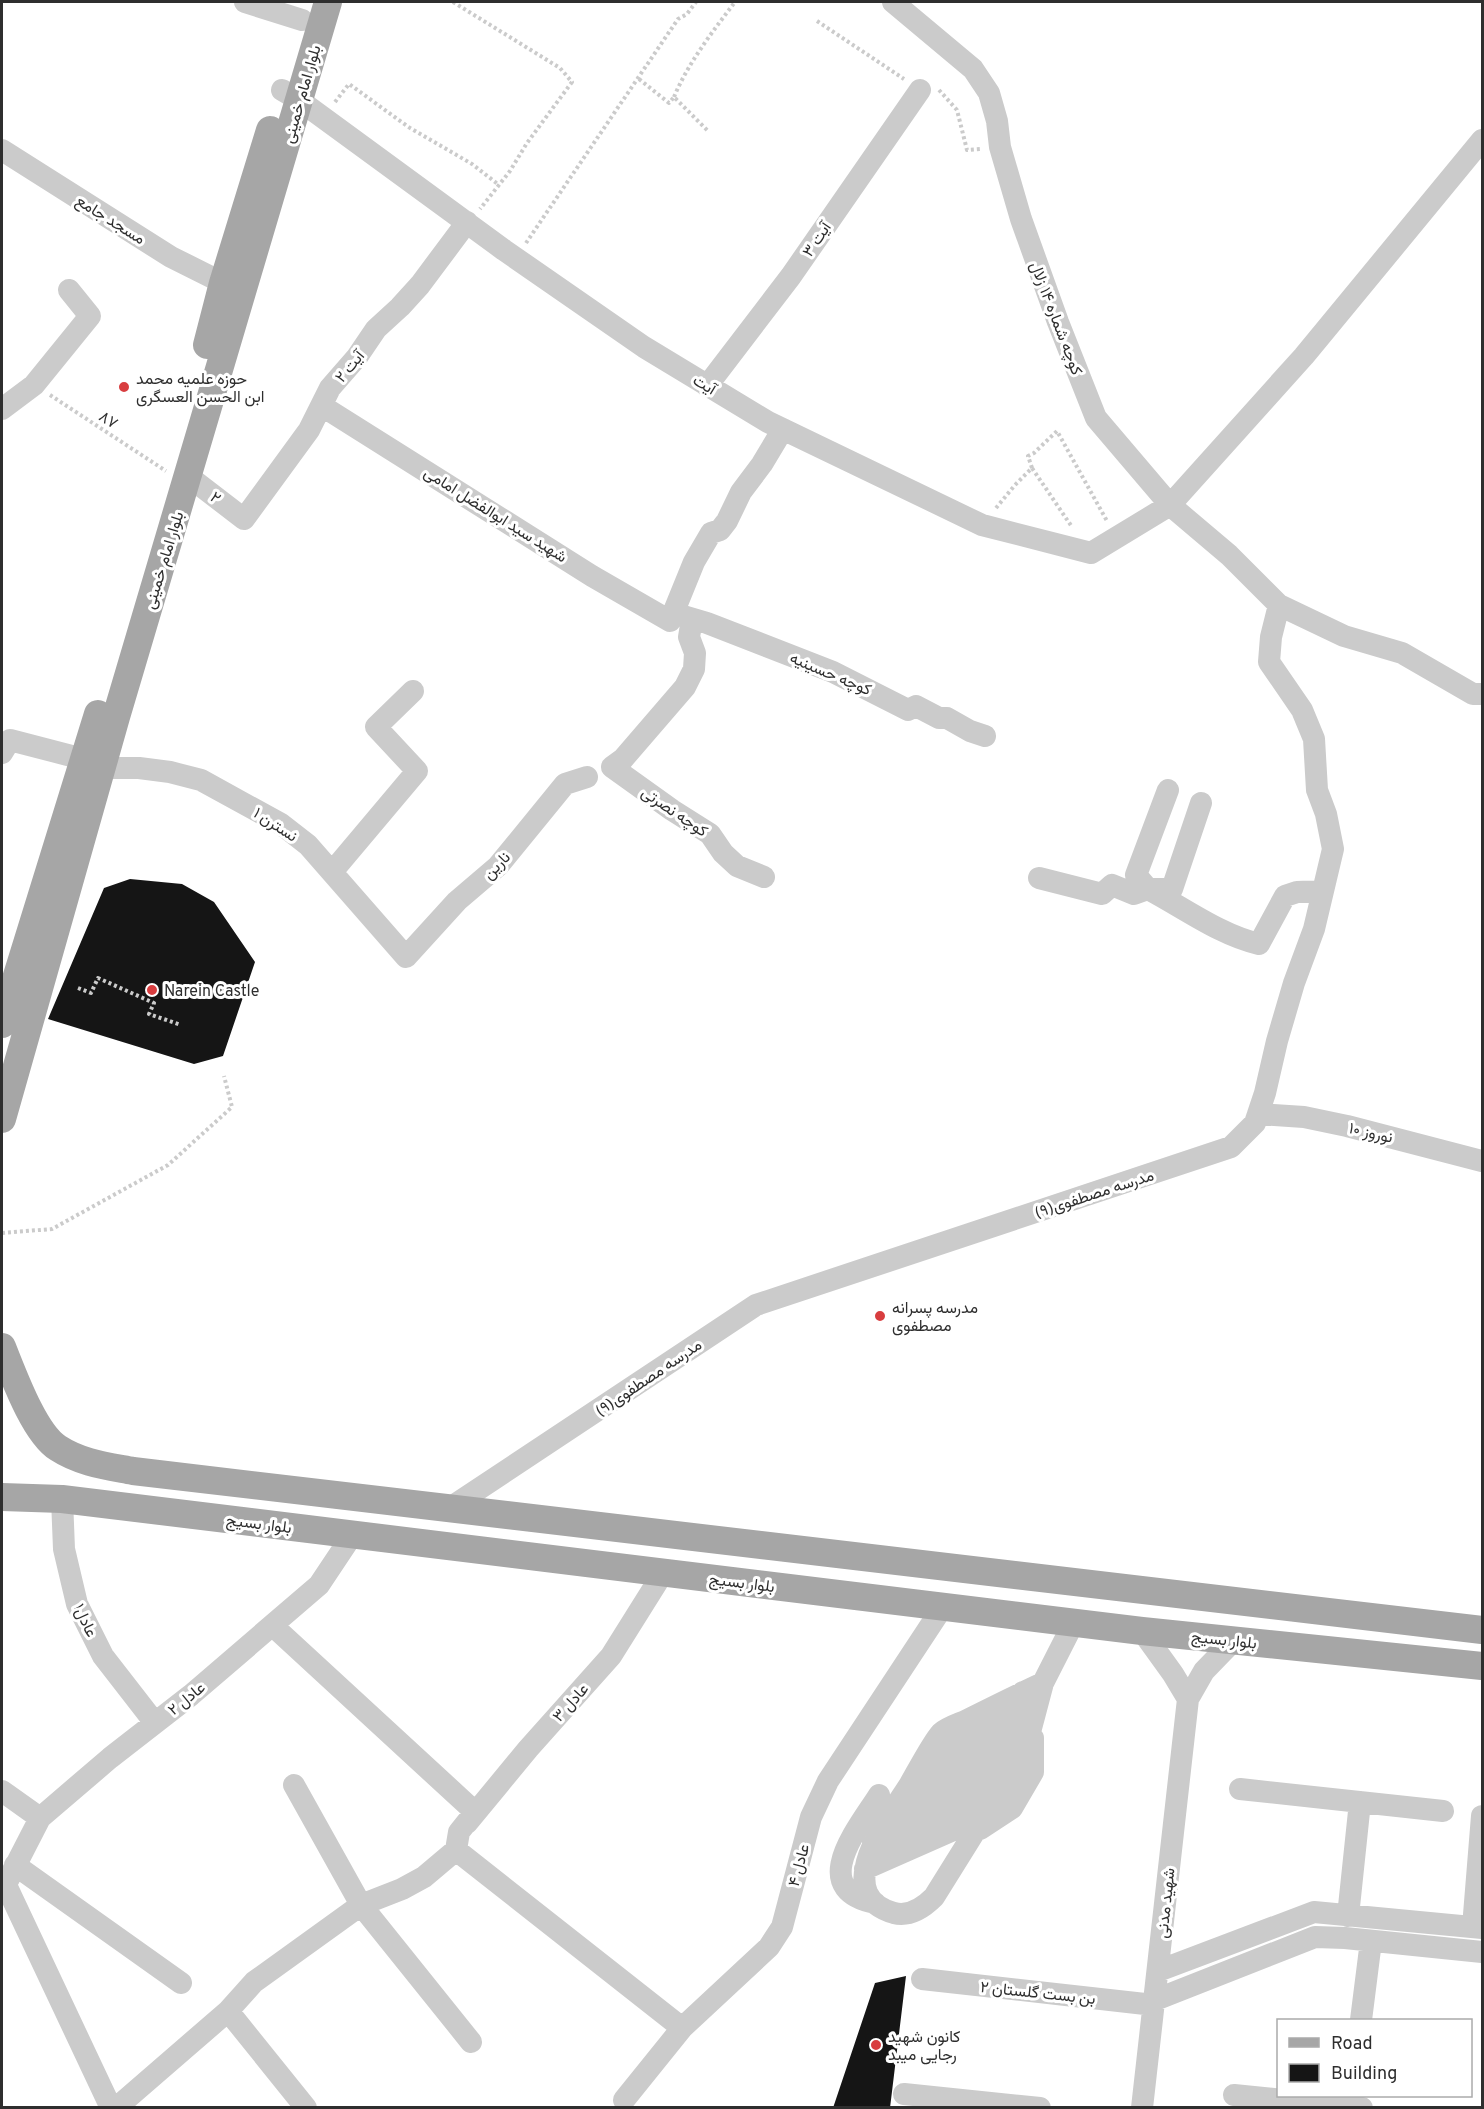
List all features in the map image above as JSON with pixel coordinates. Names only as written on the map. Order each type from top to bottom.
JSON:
[{"type":"main road","name":"بلوار امام خمینی","points":[[2,1024],[92,763],[291,95],[328,2]]},
{"type":"main road","name":"بلوار امام خمینی","points":[[291,95],[305,11]]},
{"type":"main road","name":"بلوار امام خمینی","points":[[2,1119],[92,763]]},
{"type":"main road","points":[[2,1347],[32,1417],[56,1447],[86,1462],[133,1471],[1482,1630]]},
{"type":"main road","points":[[126,1506],[117,1493],[120,1479],[133,1471]]},
{"type":"main road","name":"بلوار بسیج","points":[[2,1497],[62,1499],[126,1506],[1142,1631],[1482,1666]]},
{"type":"street","points":[[245,2],[305,11]]},
{"type":"street","name":"کوچه شماره ۱۴ زلال","points":[[893,2],[973,69],[989,93],[997,121],[1000,147],[1021,219],[1096,418],[1170,506],[1228,555],[1279,605],[1344,636],[1402,653],[1473,694],[1482,694]]},
{"type":"street","name":"آیت ۳","points":[[707,386],[791,276],[920,90]]},
{"type":"street","name":"آیت","points":[[291,95],[515,258],[644,347],[707,386],[783,429],[982,525],[1091,553],[1170,506],[1304,356],[1482,140]]},
{"type":"street","name":"مسجد جامع","points":[[2,150],[171,257],[233,286]]},
{"type":"street","name":"آیت ۲","points":[[244,519],[309,430],[330,388],[357,357],[376,329],[420,285],[467,222]]},
{"type":"street","points":[[2,409],[34,385],[90,316],[69,290]]},
{"type":"street","name":"شهید سید ابوالفضل امامی","points":[[322,406],[592,576],[678,618]]},
{"type":"street","points":[[678,618],[699,552],[711,533],[720,530],[727,521],[741,492],[762,464],[783,429]]},
{"type":"street","name":"۲","points":[[179,475],[244,519]]},
{"type":"street","name":"مدرسه مصطفوی(۹)","points":[[450,1508],[756,1305],[1231,1147],[1255,1123],[1294,982],[1314,929],[1333,849],[1326,814],[1317,790],[1314,738],[1302,710],[1269,662],[1271,637],[1279,605]]},
{"type":"street","name":"کوچه حسینیه","points":[[678,618],[833,672],[908,710],[916,706],[939,718],[947,718],[970,731],[985,736]]},
{"type":"street","name":"کوچه نصرتی","points":[[678,618],[695,653],[694,669],[685,687],[623,759],[612,767],[710,834],[723,853],[737,866],[764,877]]},
{"type":"street","points":[[332,872],[417,771],[376,728],[413,691]]},
{"type":"street","name":"نسترن ۱","points":[[2,753],[10,740],[92,763],[170,771],[201,780],[281,824],[308,845],[406,957]]},
{"type":"street","name":"نارین","points":[[406,957],[457,902],[498,866],[565,784],[587,777]]},
{"type":"street","points":[[1168,790],[1136,876],[1148,889],[1221,929],[1259,944],[1285,896],[1297,892],[1323,891]]},
{"type":"street","points":[[1039,878],[1102,894],[1112,885],[1134,894],[1148,889],[1172,889],[1201,803]]},
{"type":"street","name":"نوروز ۱۰","points":[[1258,1114],[1304,1117],[1347,1126],[1482,1161]]},
{"type":"street","name":"عادل۱","points":[[62,1499],[64,1549],[77,1604],[103,1656],[155,1723]]},
{"type":"street","name":"عادل ۲","points":[[40,1818],[273,1626],[319,1585],[352,1534]]},
{"type":"street","name":"عادل ۳","points":[[456,1850],[459,1832],[610,1656],[663,1573]]},
{"type":"street","name":"عادل ۴","points":[[624,2100],[682,2028],[769,1947],[782,1927],[811,1817],[828,1781],[944,1605]]},
{"type":"street","points":[[879,1795],[844,1850],[840,1862],[840,1874],[852,1894],[863,1900],[899,1914],[913,1913],[925,1907],[934,1897],[974,1834],[1012,1808],[1033,1772],[1025,1722],[1033,1688],[1074,1622]]},
{"type":"street","points":[[273,1626],[475,1812],[467,1823]]},
{"type":"street","points":[[1142,1631],[1188,1699]]},
{"type":"street","name":"شهید مدنی","points":[[1142,2108],[1188,1699],[1204,1671],[1235,1639]]},
{"type":"street","points":[[875,1903],[867,1892],[863,1879],[868,1853],[941,1733],[1033,1688]]},
{"type":"street","points":[[865,1869],[958,1828],[1015,1729],[1025,1722]]},
{"type":"street","points":[[926,1758],[1025,1722]]},
{"type":"street","points":[[907,1789],[1004,1748]]},
{"type":"street","points":[[892,1814],[987,1778]]},
{"type":"street","points":[[294,1785],[361,1905],[471,2042]]},
{"type":"street","points":[[1240,1789],[1443,1811]]},
{"type":"street","points":[[2,1791],[40,1818],[6,1880]]},
{"type":"street","points":[[1348,1916],[1360,1802]]},
{"type":"street","points":[[873,1844],[972,1805]]},
{"type":"street","points":[[1158,1971],[1314,1912],[1478,1928],[1482,1816]]},
{"type":"street","points":[[116,2108],[228,2011],[254,1982],[361,1905],[402,1889],[424,1877],[456,1850],[682,2028]]},
{"type":"street","points":[[6,1880],[181,1983]]},
{"type":"street","points":[[6,1880],[111,2108]]},
{"type":"street","points":[[1154,2002],[1314,1937],[1482,1952]]},
{"type":"street","points":[[1361,2019],[1371,1941]]},
{"type":"street","name":"بن بست گلستان ۲","points":[[922,1979],[1154,2002]]},
{"type":"street","points":[[228,2011],[306,2108]]},
{"type":"street","points":[[904,2094],[1040,2108]]},
{"type":"street","points":[[1234,2095],[1355,2103]]},
{"type":"path","points":[[453,2],[560,68],[572,82],[499,185],[467,222]]},
{"type":"path","points":[[515,258],[678,19],[687,14],[696,2]]},
{"type":"path","points":[[639,79],[669,103],[694,59],[735,2]]},
{"type":"path","points":[[323,117],[350,84],[410,128],[472,164],[499,185]]},
{"type":"path","points":[[674,97],[709,132]]},
{"type":"path","name":"۸۷","points":[[34,385],[179,475]]},
{"type":"path","points":[[1072,527],[1032,468],[1028,456],[1057,431],[1116,538]]},
{"type":"path","points":[[982,525],[1032,468]]},
{"type":"path","points":[[78,988],[91,993],[98,978],[154,1003],[149,1014],[181,1025]]},
{"type":"path","points":[[2,1233],[52,1229],[168,1165],[232,1107],[224,1076]]},
{"type":"building","name":"Narein Castle","points":[[130,879],[182,884],[214,902],[255,962],[223,1056],[194,1064],[48,1019],[104,888]]},
{"type":"building","name":"کانون شهید رجایی میبد","points":[[906,1976],[890,2108],[833,2108],[875,1983]]},
{"type":"place","name":"حوزه علمیه محمد ابن الحسن العسگری","points":[[124,387]]},
{"type":"place","name":"Narein Castle","points":[[152,990]]},
{"type":"place","name":"مدرسه پسرانه مصطفوی","points":[[880,1316]]},
{"type":"place","name":"کانون شهید رجایی میبد","points":[[876,2045]]}]
